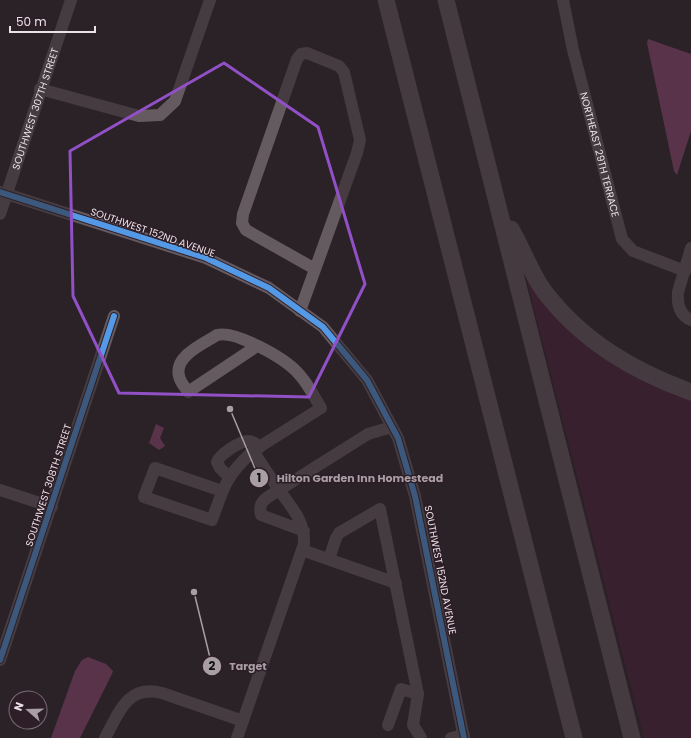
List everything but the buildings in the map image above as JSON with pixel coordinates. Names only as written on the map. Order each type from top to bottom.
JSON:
[{"type":"highway","points":[[386,0],[574,738]]},
{"type":"highway","points":[[446,0],[632,738]]},
{"type":"highway","points":[[499,211],[512,231],[526,260],[544,291],[570,321],[597,345],[630,367],[691,392]]},
{"type":"street","name":"SOUTHWEST 307TH STREET","points":[[0,214],[3,193],[71,0]]},
{"type":"street","points":[[40,89],[139,116],[160,115],[175,101],[210,0]]},
{"type":"street","name":"NORTHEAST 29TH TERRACE","points":[[563,0],[573,50],[622,239],[634,251],[685,271]]},
{"type":"street","points":[[300,311],[316,269],[360,140],[344,72],[339,66],[307,53],[301,54],[297,59],[243,214],[242,223],[246,230],[316,269]]},
{"type":"street","name":"SOUTHWEST 152ND AVENUE","points":[[3,193],[206,258],[269,288],[323,327],[367,380],[398,438],[415,496],[464,737]]},
{"type":"street","points":[[691,248],[677,299],[682,313],[691,320]]},
{"type":"street","name":"SOUTHWEST 308TH STREET","points":[[0,660],[52,507],[114,316]]},
{"type":"street","points":[[222,491],[155,468],[144,497],[212,520],[222,491],[229,477],[257,449],[321,408],[294,369],[280,358],[257,346],[229,334],[217,335],[185,356],[178,370],[180,380],[188,392],[257,346]]},
{"type":"street","points":[[304,531],[261,515],[259,508],[262,502],[368,434],[392,427]]},
{"type":"street","points":[[229,477],[217,465],[217,462],[221,456],[244,441],[251,441],[257,449],[279,490],[301,522],[304,531],[302,550],[237,738]]},
{"type":"street","points":[[0,490],[52,507]]},
{"type":"street","points":[[329,559],[336,538],[340,533],[380,509],[418,694],[413,725],[422,738]]},
{"type":"street","points":[[302,550],[396,583]]},
{"type":"street","points":[[388,725],[401,689],[418,694]]},
{"type":"street","points":[[105,738],[122,707],[130,697],[142,691],[151,690],[162,693],[243,721]]},
{"type":"street","points":[[451,738],[464,737]]},
{"type":"highlighted area","points":[[224,63],[318,127],[365,284],[309,397],[119,393],[73,296],[70,151]]},
{"type":"shaded area","points":[[648,39],[691,54],[691,131],[677,175],[674,171],[647,43]]},
{"type":"shaded area","points":[[526,277],[542,296],[691,398],[691,738],[644,738]]},
{"type":"shaded area","points":[[156,424],[164,428],[160,438],[165,446],[159,450],[149,443]]},
{"type":"shaded area","points":[[88,657],[106,664],[113,671],[112,674],[80,738],[51,738],[75,671],[82,660]]},
{"type":"cycle path","points":[[0,192],[206,258],[269,288],[323,327],[367,380],[398,438],[415,496],[464,738]]},
{"type":"cycle path","points":[[0,660],[114,316]]},
{"type":"place","name":"Hilton Garden Inn Homestead","points":[[230,409]]},
{"type":"place","name":"Target","points":[[194,592]]}]
